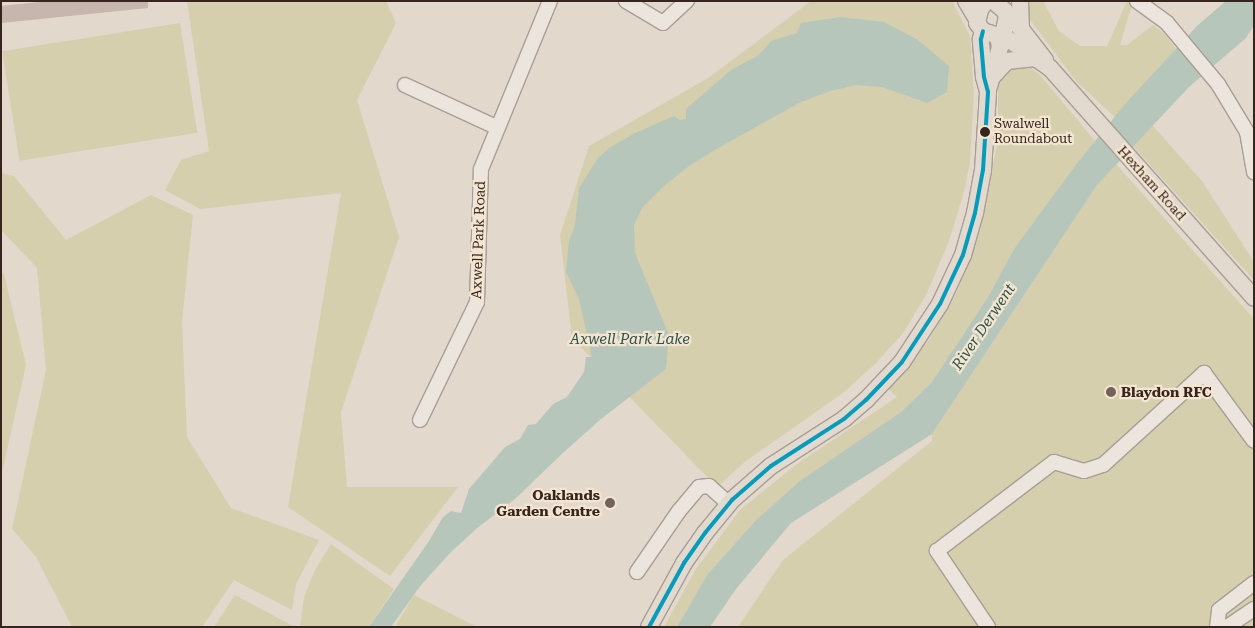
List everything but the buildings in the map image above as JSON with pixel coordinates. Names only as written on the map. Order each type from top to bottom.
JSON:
[{"type":"main road","points":[[649,627],[684,563],[729,504],[771,466],[844,419],[866,400],[902,362],[928,324],[955,274],[975,213],[985,154],[988,92],[1000,47],[990,30],[966,1]]},
{"type":"main road","points":[[986,1],[982,6],[990,30]]},
{"type":"main road","points":[[1020,1],[1021,28]]},
{"type":"main road","points":[[988,92],[983,69],[981,39],[990,30],[1004,8]]},
{"type":"main road","name":"Hexham Road","points":[[1004,8],[1043,55],[1050,68],[1067,89],[1254,298]]},
{"type":"main road","name":"Hexham Road","points":[[990,30],[1050,68]]},
{"type":"main road","points":[[993,76],[1007,60],[1036,58]]},
{"type":"street","name":"Axwell Park Road","points":[[420,420],[477,302],[481,169],[550,1]]},
{"type":"street","points":[[626,1],[663,24],[687,1]]},
{"type":"street","points":[[1137,1],[1167,23],[1218,84],[1247,132],[1254,172]]},
{"type":"street","points":[[405,85],[498,128]]},
{"type":"street","points":[[988,627],[937,551],[1054,462],[1084,471],[1103,465],[1204,373],[1254,440]]},
{"type":"street","points":[[638,572],[664,532],[699,487],[709,486],[729,504]]},
{"type":"street","points":[[1217,627],[1219,610],[1254,583]]},
{"type":"street","points":[[1227,627],[1254,608]]},
{"type":"shaded area","points":[[187,1],[386,1],[396,23],[357,100],[399,237],[341,412],[347,487],[458,487],[390,576],[288,507],[341,193],[200,209],[165,190],[181,160],[209,151]]},
{"type":"shaded area","points":[[811,1],[952,1],[970,36],[974,94],[970,162],[964,192],[949,241],[927,293],[904,332],[875,364],[843,393],[746,461],[717,487],[572,338],[560,235],[589,146],[708,78]]},
{"type":"shaded area","points":[[1026,1],[1043,1],[1059,31],[1080,46],[1107,46],[1127,1],[1135,1],[1130,11],[1120,45],[1127,45],[1153,25],[1165,34],[1176,49],[1115,117],[1076,81],[1027,16]]},
{"type":"shaded area","points":[[180,23],[197,133],[20,161],[2,51]]},
{"type":"shaded area","points":[[1030,67],[1040,75],[1095,141],[1014,249],[988,297],[932,382],[901,412],[801,480],[756,520],[707,575],[677,627],[664,627],[696,569],[740,510],[797,464],[897,397],[888,389],[928,341],[957,292],[980,229],[998,140],[998,86],[1010,70]]},
{"type":"shaded area","points":[[1152,125],[1202,181],[1254,262],[1254,280],[1132,145]]},
{"type":"shaded area","name":"Blaydon RFC","points":[[1116,164],[1254,319],[1254,627],[738,627],[783,560],[932,441],[932,434],[1097,185]]},
{"type":"shaded area","points":[[1,173],[14,176],[66,240],[151,195],[193,215],[182,321],[187,437],[231,508],[319,540],[296,584],[292,610],[234,580],[202,627],[72,627],[36,557],[12,529],[46,370],[37,268],[1,230]]},
{"type":"shaded area","points":[[1,271],[4,274],[26,365],[1,477]]},
{"type":"shaded area","points":[[331,544],[394,589],[369,627],[300,627],[304,597],[315,570]]},
{"type":"shaded area","points":[[235,595],[295,627],[214,627]]},
{"type":"shaded area","points":[[414,595],[477,627],[395,627]]},
{"type":"water","name":"River Derwent","points":[[1226,1],[1254,1],[1254,25],[1246,38],[1189,87],[1097,185],[932,434],[791,523],[736,589],[710,627],[677,627],[707,575],[756,520],[801,480],[901,412],[932,382],[988,297],[1014,249],[1075,166],[1125,104],[1198,25]]},
{"type":"water","name":"Axwell Park Lake","points":[[840,17],[884,22],[918,40],[949,66],[947,92],[927,103],[882,87],[856,85],[830,91],[799,103],[720,147],[689,166],[664,186],[642,208],[634,225],[635,253],[669,335],[666,369],[601,419],[515,499],[476,529],[450,553],[421,585],[391,627],[369,627],[429,541],[443,517],[451,511],[461,513],[469,489],[505,447],[520,439],[528,425],[536,424],[553,404],[567,397],[584,372],[586,357],[592,357],[579,299],[566,272],[569,241],[575,225],[579,188],[598,158],[609,148],[635,133],[674,116],[680,120],[686,119],[686,109],[731,70],[759,55],[771,41],[797,33],[801,23]]},
{"type":"transit line","points":[[649,627],[684,563],[732,500],[771,466],[844,419],[866,400],[902,362],[940,304],[963,255],[975,213],[983,170],[988,92],[984,77],[981,39],[983,31]]},
{"type":"place","name":"Swalwell Roundabout","points":[[985,132]]},
{"type":"place","name":"Blaydon RFC","points":[[1111,392]]},
{"type":"place","name":"Oaklands Garden Centre","points":[[610,503]]}]
